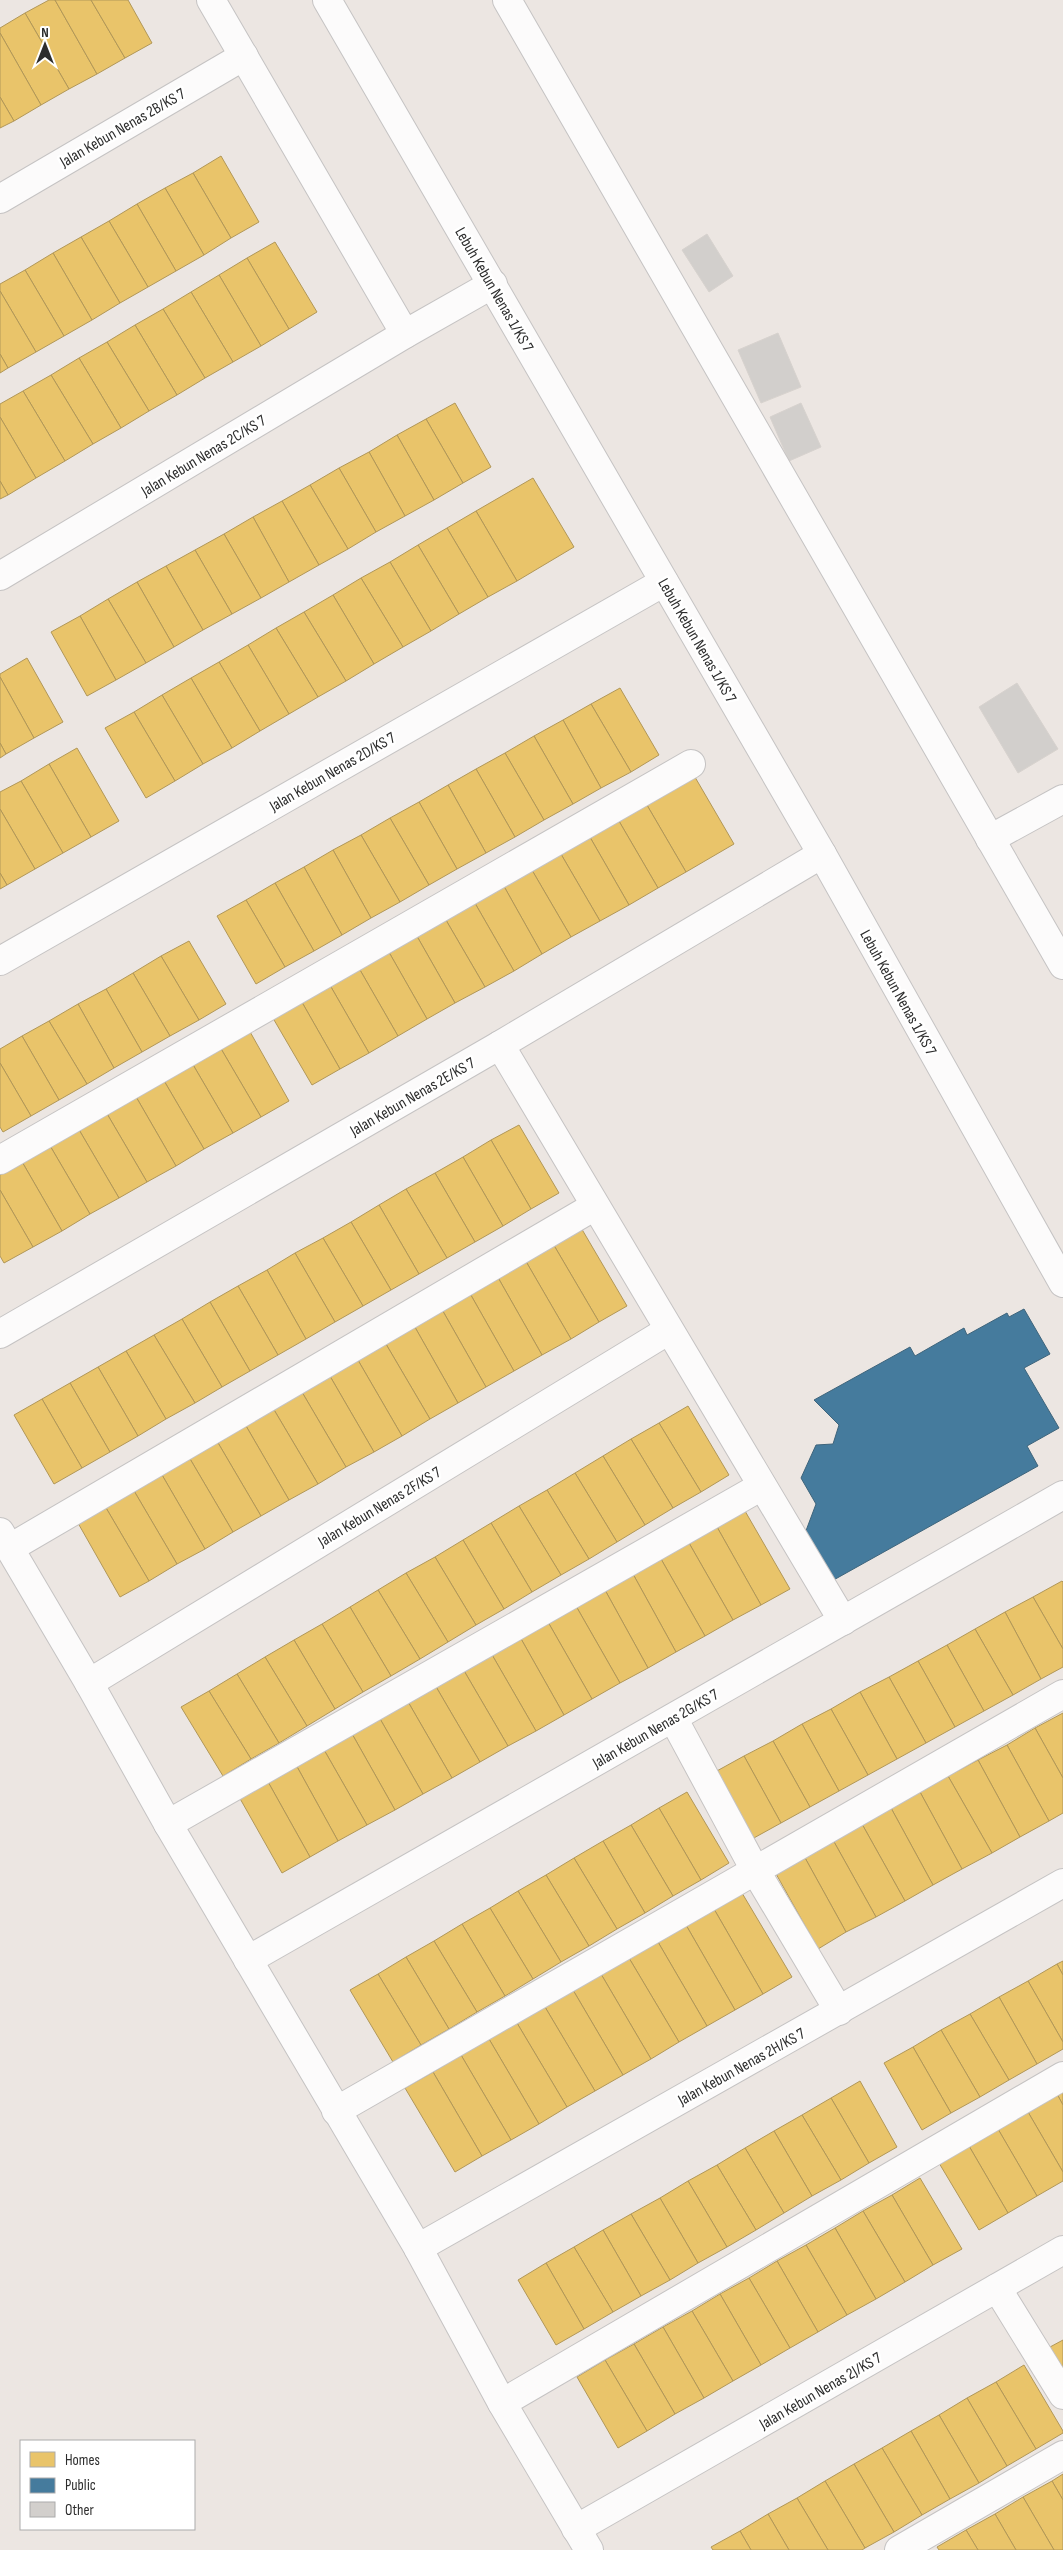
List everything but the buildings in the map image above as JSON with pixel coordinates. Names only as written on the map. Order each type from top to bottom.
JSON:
[{"type":"street","points":[[211,0],[405,334]]},
{"type":"street","name":"Lebuh Kebun Nenas 1/KS 7","points":[[327,0],[822,854],[1063,1283]]},
{"type":"street","points":[[507,0],[1063,965]]},
{"type":"street","name":"Jalan Kebun Nenas 2B/KS 7","points":[[0,199],[244,56]]},
{"type":"street","name":"Jalan Kebun Nenas 2C/KS 7","points":[[0,576],[405,334],[493,284]]},
{"type":"street","name":"Jalan Kebun Nenas 2D/KS 7","points":[[0,961],[664,582]]},
{"type":"street","points":[[0,1160],[691,764]]},
{"type":"street","points":[[990,839],[1063,799]]},
{"type":"street","name":"Jalan Kebun Nenas 2E/KS 7","points":[[0,1334],[500,1045],[822,854]]},
{"type":"street","points":[[500,1045],[842,1621]]},
{"type":"street","points":[[582,2540],[502,2403],[418,2248],[168,1824],[89,1683],[5,1540],[595,1206]]},
{"type":"street","name":"Jalan Kebun Nenas 2F/KS 7","points":[[89,1683],[669,1330]]},
{"type":"street","points":[[168,1824],[762,1486]]},
{"type":"street","name":"Jalan Kebun Nenas 2G/KS 7","points":[[248,1960],[1063,1495]]},
{"type":"street","points":[[336,2111],[1063,1694]]},
{"type":"street","points":[[673,1718],[755,1870],[839,2011]]},
{"type":"street","name":"Jalan Kebun Nenas 2H/KS 7","points":[[418,2248],[839,2011],[1063,1882]]},
{"type":"street","points":[[502,2403],[1063,2076]]},
{"type":"street","name":"Jalan Kebun Nenas 2J/KS 7","points":[[582,2540],[997,2288],[1063,2250]]},
{"type":"street","points":[[997,2288],[1063,2395]]},
{"type":"street","points":[[899,2550],[1063,2456]]}]
